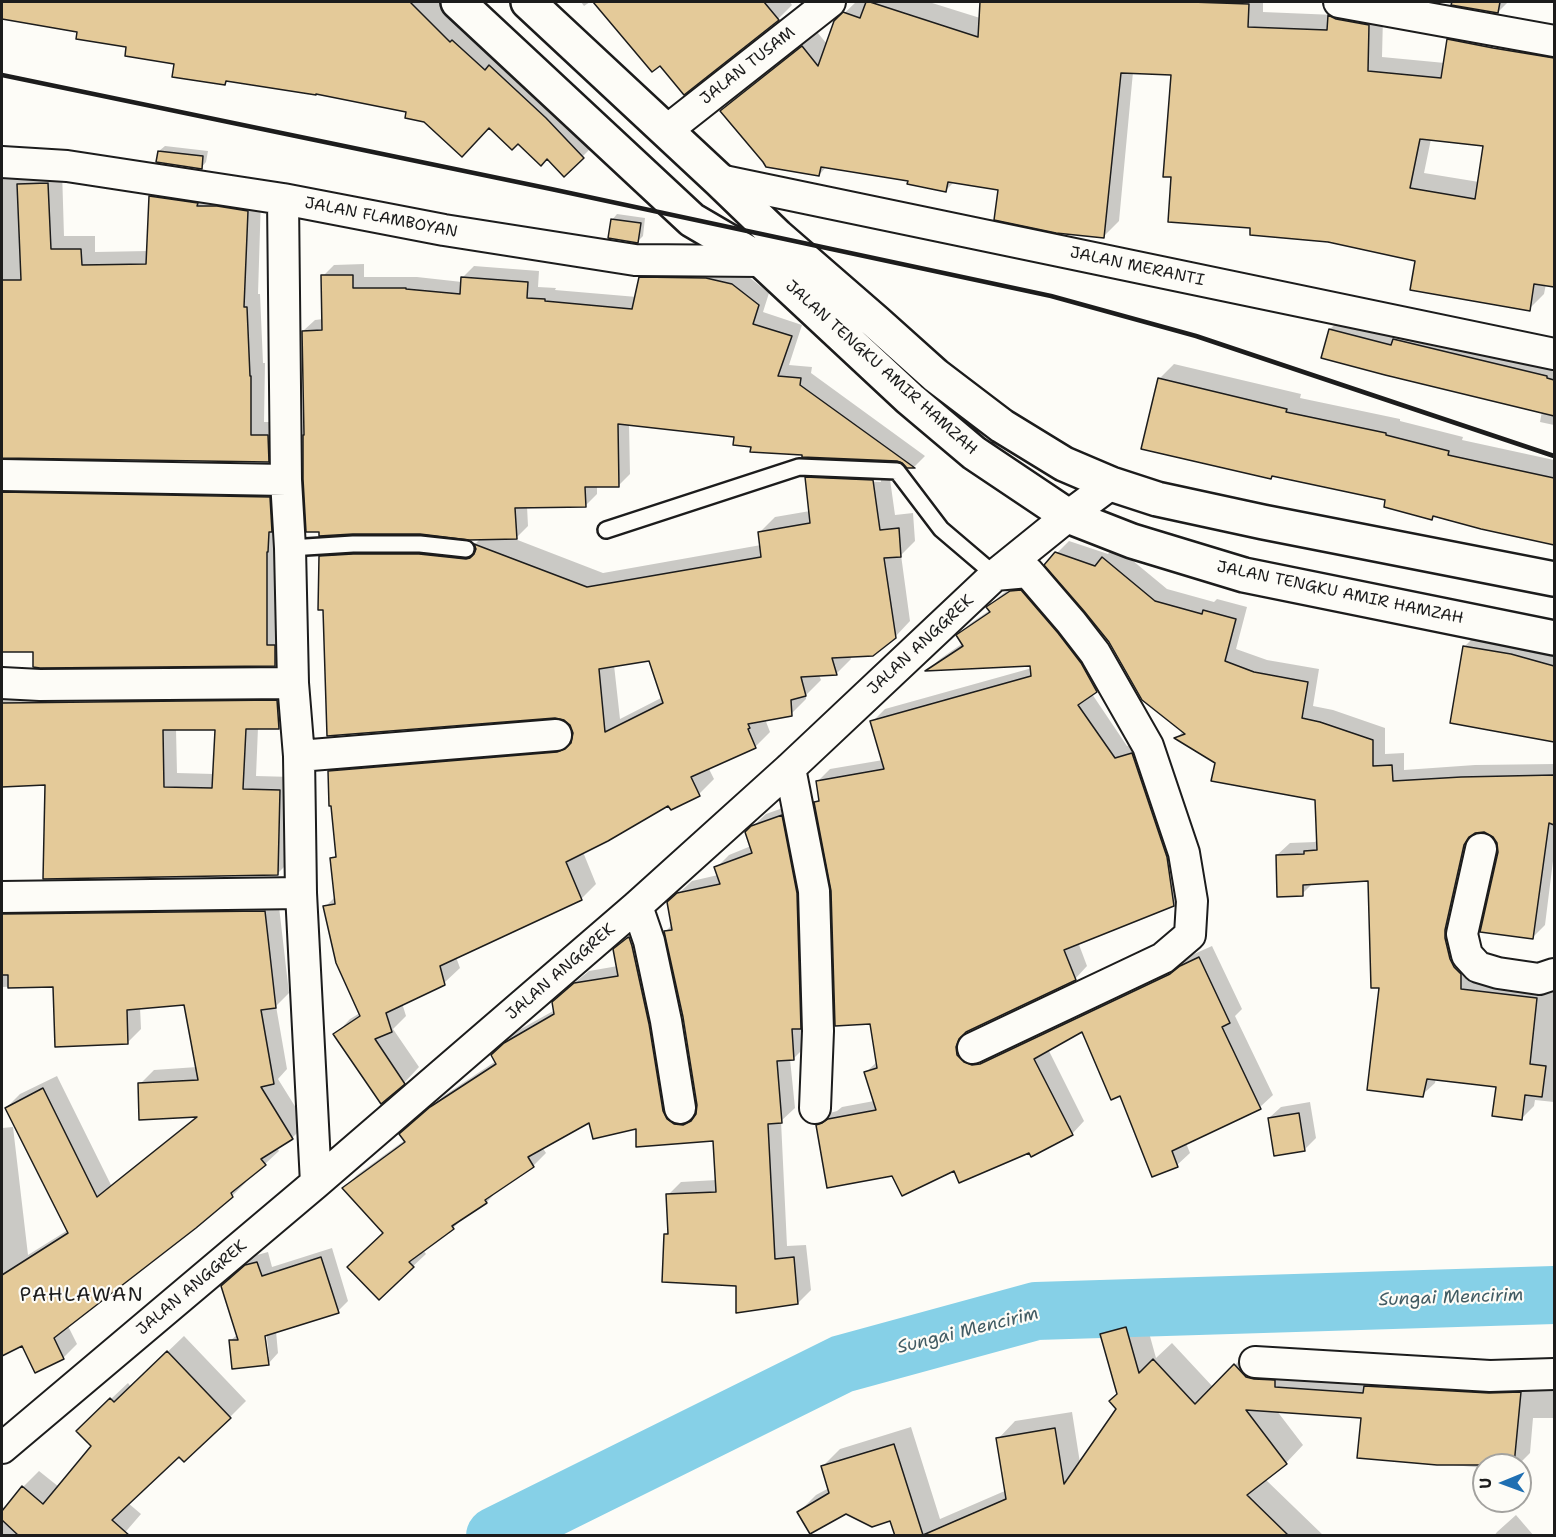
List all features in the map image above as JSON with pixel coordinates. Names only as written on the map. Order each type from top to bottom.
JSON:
[{"type":"main road","name":"JALAN TENGKU AMIR HAMZAH","points":[[458,2],[692,220],[762,261],[910,399],[974,453],[1068,516],[1132,541],[1244,575],[1554,638]]},
{"type":"main road","name":"JALAN TENGKU AMIR HAMZAH","points":[[528,2],[777,236],[935,375],[1002,426],[1064,464],[1111,484],[1157,499],[1554,579]]},
{"type":"street","name":"JALAN TUSAM","points":[[666,131],[830,2]]},
{"type":"street","points":[[1339,2],[1554,41]]},
{"type":"street","name":"JALAN FLAMBOYAN","points":[[2,162],[67,166],[283,199],[444,230],[635,260],[762,261]]},
{"type":"street","name":"JALAN MERANTI","points":[[719,180],[1554,354]]},
{"type":"street","points":[[283,199],[286,480],[290,548],[292,683],[299,756],[301,893],[316,1183]]},
{"type":"street","points":[[2,475],[286,480]]},
{"type":"street","name":"JALAN ANGGREK","points":[[5,1435],[316,1183],[637,906],[790,768],[995,575],[1111,484]]},
{"type":"street","points":[[973,1048],[1163,958],[1190,935],[1192,901],[1184,853],[1148,746],[1095,653],[1028,572],[995,575]]},
{"type":"street","points":[[2,683],[51,685],[292,683]]},
{"type":"street","points":[[299,756],[556,735]]},
{"type":"street","points":[[790,768],[814,891],[818,1031],[815,1108]]},
{"type":"street","points":[[1481,849],[1462,934],[1467,955],[1478,967],[1498,973],[1539,979],[1554,974]]},
{"type":"street","points":[[2,897],[301,893]]},
{"type":"street","points":[[637,906],[650,941],[680,1108]]},
{"type":"street","points":[[1256,1362],[1490,1376],[1554,1374]]},
{"type":"lane","points":[[606,530],[799,467],[897,471],[941,529],[995,575]]},
{"type":"lane","points":[[290,548],[353,544],[409,544],[466,549]]},
{"type":"building","points":[[2,2],[410,2],[450,42],[452,40],[485,70],[489,65],[546,118],[584,158],[564,177],[547,159],[541,166],[518,144],[512,150],[489,128],[462,157],[424,122],[405,118],[406,112],[316,94],[226,81],[225,85],[172,77],[174,64],[125,56],[126,47],[76,39],[77,32],[2,19]]},
{"type":"building","points":[[593,2],[764,2],[779,20],[684,95],[660,66],[652,72]]},
{"type":"building","points":[[866,2],[870,2],[978,37],[980,2],[1249,4],[1248,27],[1327,30],[1328,15],[1336,19],[1369,25],[1368,71],[1441,78],[1447,39],[1554,58],[1554,287],[1534,284],[1530,311],[1410,290],[1415,261],[1328,242],[1250,235],[1250,228],[1168,222],[1171,177],[1163,177],[1171,75],[1121,73],[1104,238],[1056,233],[994,220],[998,190],[948,182],[946,192],[907,184],[908,181],[821,167],[819,176],[766,167],[720,111],[802,46],[818,66],[834,21],[843,12],[860,18]],"holes":[[[1420,139],[1483,146],[1475,199],[1410,188]]]},
{"type":"building","points":[[1452,2],[1500,2],[1498,13],[1451,5]]},
{"type":"building","points":[[158,151],[203,156],[202,169],[156,162]]},
{"type":"building","points":[[48,183],[51,249],[81,249],[82,265],[146,264],[149,196],[198,203],[197,206],[217,206],[248,211],[244,307],[247,307],[251,376],[251,435],[268,435],[269,462],[2,458],[2,280],[21,280],[17,184]]},
{"type":"building","points":[[611,219],[641,223],[638,243],[608,238]]},
{"type":"building","points":[[321,275],[353,275],[353,288],[406,288],[460,294],[461,277],[528,282],[527,298],[632,309],[639,277],[706,278],[732,284],[759,305],[753,324],[792,336],[778,376],[801,378],[800,385],[915,468],[907,468],[897,461],[802,457],[802,455],[750,452],[751,447],[733,445],[734,437],[618,424],[619,487],[585,487],[586,507],[515,508],[517,539],[469,540],[420,534],[319,536],[319,532],[306,532],[303,479],[302,331],[322,330]]},
{"type":"building","points":[[1329,329],[1391,345],[1393,339],[1547,376],[1554,380],[1554,416],[1321,358]]},
{"type":"building","points":[[1158,378],[1287,409],[1286,412],[1386,433],[1386,435],[1449,451],[1448,455],[1554,478],[1554,545],[1433,516],[1432,520],[1384,507],[1385,500],[1272,476],[1271,479],[1141,449]]},
{"type":"building","points":[[805,477],[873,480],[880,530],[899,528],[901,557],[884,558],[896,638],[873,656],[832,658],[837,675],[801,677],[806,696],[791,700],[792,716],[748,724],[756,748],[691,777],[700,796],[671,810],[668,806],[608,841],[566,862],[582,900],[440,966],[445,985],[386,1013],[392,1032],[375,1039],[405,1084],[381,1104],[333,1034],[360,1016],[336,963],[323,906],[335,904],[330,858],[336,857],[331,806],[329,806],[328,771],[557,752],[565,749],[571,743],[573,733],[570,725],[564,720],[555,718],[327,736],[323,610],[318,610],[319,556],[419,554],[466,559],[474,554],[476,549],[474,544],[587,587],[761,557],[758,532],[810,523]],"holes":[[[649,661],[663,703],[605,732],[599,669]]]},
{"type":"building","points":[[2,492],[270,497],[272,532],[269,532],[267,552],[267,645],[275,645],[275,666],[40,668],[33,667],[33,652],[2,652]]},
{"type":"building","points":[[1055,552],[1095,566],[1102,557],[1155,601],[1202,614],[1203,610],[1236,619],[1225,661],[1254,672],[1308,682],[1302,718],[1373,740],[1373,766],[1392,765],[1393,781],[1554,775],[1554,825],[1549,823],[1533,939],[1480,932],[1498,852],[1497,843],[1493,837],[1484,832],[1475,833],[1464,845],[1445,930],[1450,959],[1461,974],[1461,989],[1537,998],[1530,1064],[1546,1066],[1542,1097],[1525,1095],[1522,1120],[1492,1116],[1496,1087],[1427,1079],[1423,1097],[1367,1090],[1379,988],[1371,988],[1368,881],[1303,885],[1303,896],[1277,897],[1276,855],[1304,854],[1304,851],[1317,850],[1315,800],[1211,781],[1215,763],[1174,738],[1185,734],[1142,700],[1109,642],[1044,565]]},
{"type":"building","points":[[1021,590],[1081,663],[1097,692],[1078,705],[1115,758],[1132,753],[1167,857],[1174,906],[1064,950],[1076,980],[966,1032],[959,1039],[956,1047],[957,1055],[964,1062],[972,1065],[980,1064],[1170,974],[1180,966],[1199,957],[1230,1023],[1222,1027],[1261,1109],[1172,1151],[1178,1167],[1152,1177],[1120,1096],[1111,1100],[1082,1032],[1034,1059],[1073,1135],[1031,1157],[1029,1153],[959,1183],[954,1171],[902,1196],[892,1176],[827,1188],[816,1125],[828,1119],[876,1110],[864,1072],[877,1068],[870,1024],[835,1026],[831,891],[814,802],[819,801],[816,781],[884,769],[870,721],[1031,676],[1030,666],[925,671],[963,646],[956,635],[990,612],[986,607],[1010,591]]},
{"type":"building","points":[[1463,646],[1511,654],[1554,666],[1554,742],[1450,723]]},
{"type":"building","points":[[277,700],[279,729],[246,729],[243,789],[280,790],[278,875],[43,879],[45,785],[2,787],[2,703]],"holes":[[[163,730],[215,730],[212,788],[164,787]]]},
{"type":"building","points":[[782,815],[797,893],[801,1029],[792,1029],[794,1060],[777,1061],[782,1123],[768,1124],[775,1259],[794,1257],[798,1304],[736,1313],[736,1286],[662,1282],[664,1234],[668,1234],[666,1194],[716,1192],[713,1141],[636,1147],[636,1129],[593,1139],[589,1123],[528,1157],[534,1167],[485,1200],[487,1203],[452,1226],[454,1229],[409,1262],[414,1267],[379,1300],[347,1267],[383,1233],[342,1188],[405,1142],[399,1134],[430,1107],[496,1064],[491,1055],[504,1043],[554,1014],[552,1002],[574,983],[618,976],[613,949],[629,937],[649,1024],[663,1111],[667,1119],[674,1124],[683,1125],[691,1121],[696,1114],[697,1105],[683,1017],[664,931],[672,930],[667,902],[677,893],[720,884],[714,867],[752,853],[745,832],[751,826]]},
{"type":"building","points":[[265,911],[276,1008],[261,1010],[274,1084],[261,1087],[293,1139],[261,1159],[266,1165],[231,1193],[233,1197],[196,1228],[54,1338],[64,1359],[35,1373],[22,1346],[2,1356],[2,1275],[68,1233],[5,1108],[43,1088],[97,1197],[197,1117],[139,1120],[138,1083],[198,1080],[184,1005],[127,1010],[128,1044],[55,1047],[53,987],[8,988],[8,975],[2,975],[2,914]]},
{"type":"building","points":[[1299,1113],[1305,1151],[1274,1156],[1268,1118]]},
{"type":"building","points":[[321,1257],[339,1313],[265,1336],[269,1365],[232,1369],[229,1340],[238,1340],[221,1286],[245,1265],[257,1262],[262,1276]]},
{"type":"building","points":[[1126,1327],[1139,1373],[1153,1359],[1195,1404],[1234,1364],[1246,1377],[1275,1380],[1275,1387],[1363,1393],[1364,1386],[1489,1393],[1521,1392],[1515,1453],[1472,1453],[1472,1465],[1437,1465],[1357,1458],[1361,1418],[1246,1410],[1287,1464],[1247,1495],[1289,1536],[895,1536],[890,1521],[872,1527],[846,1514],[810,1534],[797,1512],[829,1493],[821,1466],[894,1444],[923,1535],[1006,1499],[996,1438],[1055,1428],[1064,1484],[1116,1409],[1109,1401],[1117,1394],[1100,1334]]},
{"type":"building","points":[[167,1351],[231,1418],[184,1462],[179,1457],[112,1520],[130,1536],[19,1536],[2,1520],[2,1511],[22,1486],[43,1504],[91,1446],[76,1431],[110,1398],[114,1402]]},
{"type":"waterway","name":"Sungai Mencirim","points":[[495,1536],[842,1364],[1036,1311],[1554,1295]]},
{"type":"railway","points":[[2,75],[1051,296],[1196,336],[1554,456]]},
{"type":"district","name":"PAHLAWAN","points":[[82,1296]]}]
